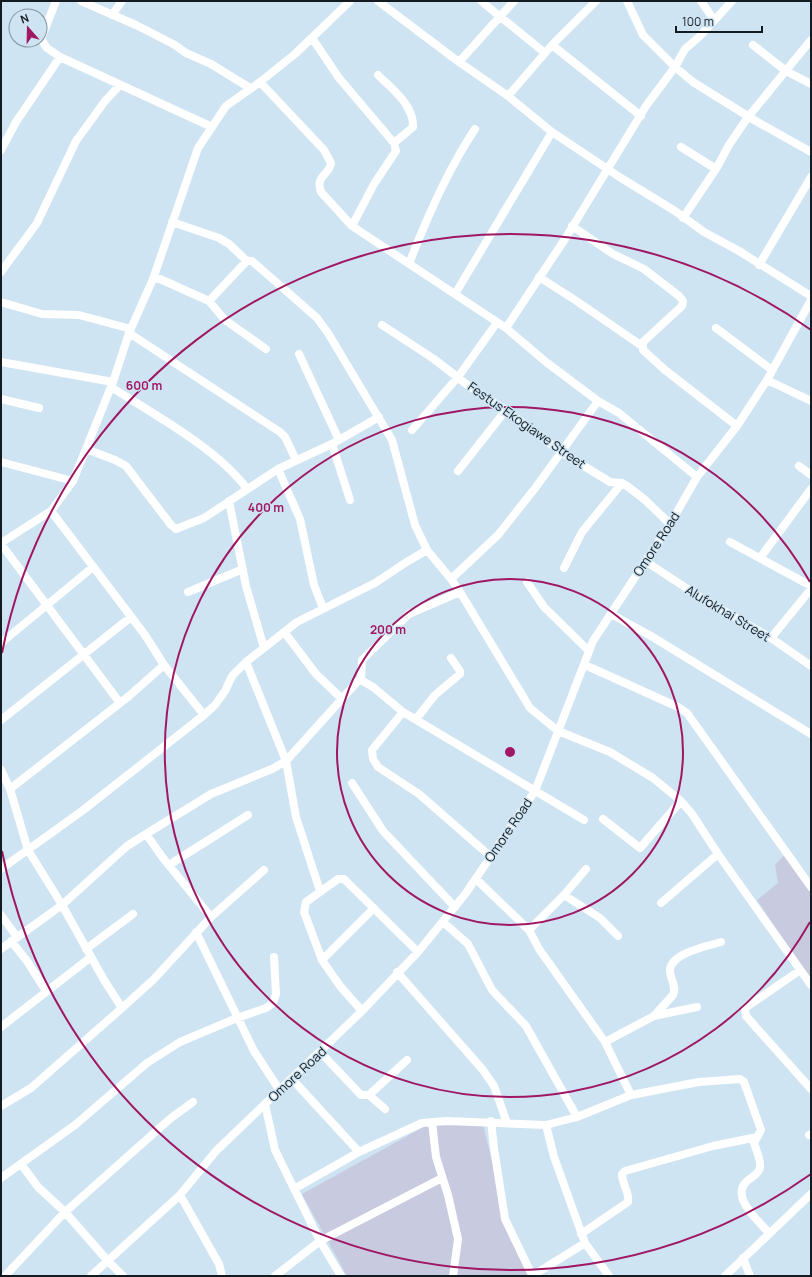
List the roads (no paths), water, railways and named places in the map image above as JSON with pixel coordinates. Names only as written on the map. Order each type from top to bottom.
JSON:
[{"type":"street","points":[[56,1],[42,39],[47,48],[60,57],[100,74],[119,86],[212,127]]},
{"type":"street","points":[[81,1],[176,45],[186,53],[211,64],[250,88]]},
{"type":"street","points":[[112,15],[122,1]]},
{"type":"street","points":[[120,703],[82,655],[1,544],[51,510],[72,481],[112,385],[130,331],[152,279],[198,148],[226,106],[260,82],[312,38],[350,1]]},
{"type":"street","points":[[378,1],[459,62],[508,96],[552,132],[606,168],[675,210],[683,218],[811,296]]},
{"type":"street","points":[[481,1],[545,53]]},
{"type":"street","points":[[459,62],[514,1]]},
{"type":"street","points":[[508,96],[545,53],[596,1]]},
{"type":"street","points":[[626,1],[643,35],[675,67],[693,82],[811,152]]},
{"type":"street","points":[[701,1],[714,20]]},
{"type":"street","points":[[506,328],[572,226],[606,168],[641,116],[646,106],[675,67],[685,49],[732,1]]},
{"type":"street","points":[[312,38],[339,78],[394,143],[396,151],[374,184],[352,226]]},
{"type":"street","points":[[683,218],[716,169],[748,116],[811,40]]},
{"type":"street","points":[[753,45],[786,71],[811,84]]},
{"type":"street","points":[[552,46],[641,116]]},
{"type":"street","points":[[1,150],[16,122],[60,57]]},
{"type":"street","points":[[378,75],[398,95],[411,112],[413,119],[413,127],[394,143]]},
{"type":"street","points":[[260,82],[324,150],[331,163],[330,168],[321,177],[318,186],[321,192],[352,226],[455,294],[496,324],[506,328],[546,362],[598,401],[619,412],[697,477]]},
{"type":"street","points":[[1,272],[37,223],[76,141],[108,96],[119,86]]},
{"type":"street","points":[[408,264],[455,158],[475,129]]},
{"type":"street","points":[[455,294],[552,132]]},
{"type":"street","points":[[681,147],[716,169]]},
{"type":"street","points":[[760,265],[811,177]]},
{"type":"street","points":[[172,222],[201,231],[224,241],[247,261],[252,261],[317,318],[328,333],[392,440],[415,525],[427,550],[452,578],[530,708],[558,731],[610,752],[653,778],[681,801],[692,814],[799,971],[811,985]]},
{"type":"street","points":[[572,226],[614,254],[644,269],[680,296],[683,301],[682,306],[643,342],[642,346]]},
{"type":"street","points":[[209,301],[247,261]]},
{"type":"street","points":[[539,277],[642,346],[649,356],[665,370],[737,426]]},
{"type":"street","points":[[152,279],[160,279],[209,301],[225,320],[266,349]]},
{"type":"street","name":"Omore Road","points":[[91,1276],[106,1260],[157,1217],[180,1195],[216,1152],[362,1011],[397,972],[418,952],[476,879],[535,791],[593,641],[670,524],[697,477],[737,426],[767,380],[811,300]]},
{"type":"street","points":[[1,302],[42,314],[79,315],[130,331],[280,432],[285,437],[296,460]]},
{"type":"street","points":[[412,430],[458,377],[496,324]]},
{"type":"street","name":"Festus Ekogiawe Street","points":[[382,325],[434,359],[506,410],[561,452],[610,482],[622,483],[644,499],[670,524]]},
{"type":"street","points":[[716,328],[772,370]]},
{"type":"street","points":[[299,354],[335,442],[350,500]]},
{"type":"street","points":[[1,362],[112,385],[197,443],[234,472],[247,489]]},
{"type":"street","points":[[767,380],[811,401]]},
{"type":"street","points":[[1,399],[39,408]]},
{"type":"street","points":[[452,578],[498,535],[598,401]]},
{"type":"street","points":[[458,472],[506,410]]},
{"type":"street","points":[[86,449],[115,460],[126,466],[171,525],[176,529],[204,518],[278,469],[335,442],[379,417]]},
{"type":"street","points":[[1,462],[72,481]]},
{"type":"street","points":[[799,466],[811,475]]},
{"type":"street","points":[[278,469],[300,519],[314,585],[323,608]]},
{"type":"street","points":[[564,568],[582,532],[622,483]]},
{"type":"street","points":[[760,558],[811,489]]},
{"type":"street","points":[[229,501],[243,569],[264,648]]},
{"type":"street","points":[[51,510],[131,617],[164,665],[204,715]]},
{"type":"street","points":[[730,542],[811,588],[771,638]]},
{"type":"street","points":[[1,869],[82,811],[204,715],[215,705],[225,691],[232,676],[246,662],[285,633],[297,622],[375,584],[405,562],[427,550]]},
{"type":"street","name":"Alufokhai Street","points":[[645,561],[700,597],[771,638],[811,666]]},
{"type":"street","points":[[1,643],[93,567]]},
{"type":"street","points":[[188,592],[243,569]]},
{"type":"street","points":[[527,582],[544,607],[589,652]]},
{"type":"street","points":[[361,680],[362,660],[409,614],[460,592]]},
{"type":"street","points":[[611,614],[651,636],[811,734]]},
{"type":"street","points":[[1,720],[131,617]]},
{"type":"street","points":[[285,633],[316,674],[342,699]]},
{"type":"street","points":[[416,719],[435,695],[460,674],[460,671],[451,658]]},
{"type":"street","points":[[246,662],[286,761],[296,818],[320,891]]},
{"type":"street","points":[[10,789],[120,703],[164,665]]},
{"type":"street","points":[[585,665],[678,707],[687,713],[811,887]]},
{"type":"street","points":[[1,949],[62,905],[127,846],[211,794],[272,769],[286,761],[358,681],[361,680]]},
{"type":"street","points":[[361,680],[373,687],[403,712],[584,820]]},
{"type":"street","points":[[403,712],[372,750],[373,759],[378,767],[419,794],[445,815],[490,856]]},
{"type":"street","points":[[2,773],[10,789],[28,850],[122,1008]]},
{"type":"street","points":[[352,783],[384,831],[455,907]]},
{"type":"street","points":[[603,819],[640,848],[681,801]]},
{"type":"street","points":[[168,865],[248,815]]},
{"type":"street","points":[[146,834],[168,865],[211,917]]},
{"type":"street","points":[[661,903],[718,854]]},
{"type":"street","points":[[529,930],[564,895],[586,869]]},
{"type":"street","points":[[1,1106],[31,1088],[122,1008],[153,980],[211,917],[264,870]]},
{"type":"street","points":[[362,1011],[340,986],[322,960],[304,912],[306,902],[338,879],[344,878],[418,952]]},
{"type":"street","points":[[476,879],[529,930],[539,949],[605,1042],[631,1095]]},
{"type":"street","points":[[564,895],[600,918],[618,936]]},
{"type":"street","points":[[322,960],[374,908]]},
{"type":"street","points":[[86,949],[133,914]]},
{"type":"street","points":[[1,915],[46,991]]},
{"type":"street","points":[[443,922],[462,937],[468,944],[492,990],[526,1026],[577,1116]]},
{"type":"street","points":[[196,932],[217,973],[237,1018],[254,1050],[280,1091]]},
{"type":"street","points":[[654,1016],[674,995],[675,991],[670,970],[672,964],[679,957],[697,949],[721,942]]},
{"type":"street","points":[[1,1027],[91,957]]},
{"type":"street","points":[[1,1178],[75,1125],[147,1063],[180,1042],[237,1018],[261,1010],[273,1002],[276,994],[274,957]]},
{"type":"street","points":[[799,971],[745,1008],[744,1011],[746,1016],[811,1089]]},
{"type":"street","points":[[397,972],[483,1070],[494,1086],[507,1123]]},
{"type":"street","points":[[605,1042],[654,1016],[697,1007]]},
{"type":"street","points":[[320,1053],[361,1095],[369,1095],[385,1109]]},
{"type":"street","points":[[369,1095],[408,1060]]},
{"type":"street","points":[[292,1079],[359,1152]]},
{"type":"street","points":[[294,1189],[359,1152],[407,1129],[432,1122],[491,1121],[546,1125],[577,1116],[631,1095],[700,1082],[740,1079],[744,1082],[761,1130],[754,1143],[761,1167],[758,1172],[745,1182],[741,1188],[741,1194],[743,1202],[769,1233]]},
{"type":"street","points":[[5,1276],[65,1212],[171,1118],[193,1102]]},
{"type":"street","points":[[265,1104],[275,1150],[320,1241],[341,1276]]},
{"type":"street","points":[[491,1121],[505,1219],[532,1275],[585,1243]]},
{"type":"street","points":[[432,1122],[436,1157],[448,1195],[458,1239],[453,1276]]},
{"type":"street","points":[[546,1125],[554,1157],[581,1234],[585,1243],[610,1276]]},
{"type":"street","points":[[581,1234],[628,1202],[629,1198],[622,1178],[622,1174],[625,1171],[713,1146],[757,1137]]},
{"type":"street","points":[[21,1164],[38,1188],[65,1212],[106,1260],[123,1276]]},
{"type":"street","points":[[275,1276],[320,1241],[442,1178]]},
{"type":"street","points":[[725,1276],[811,1194]]},
{"type":"street","points":[[180,1195],[215,1257],[222,1276]]},
{"type":"street","points":[[743,1258],[750,1276]]}]
